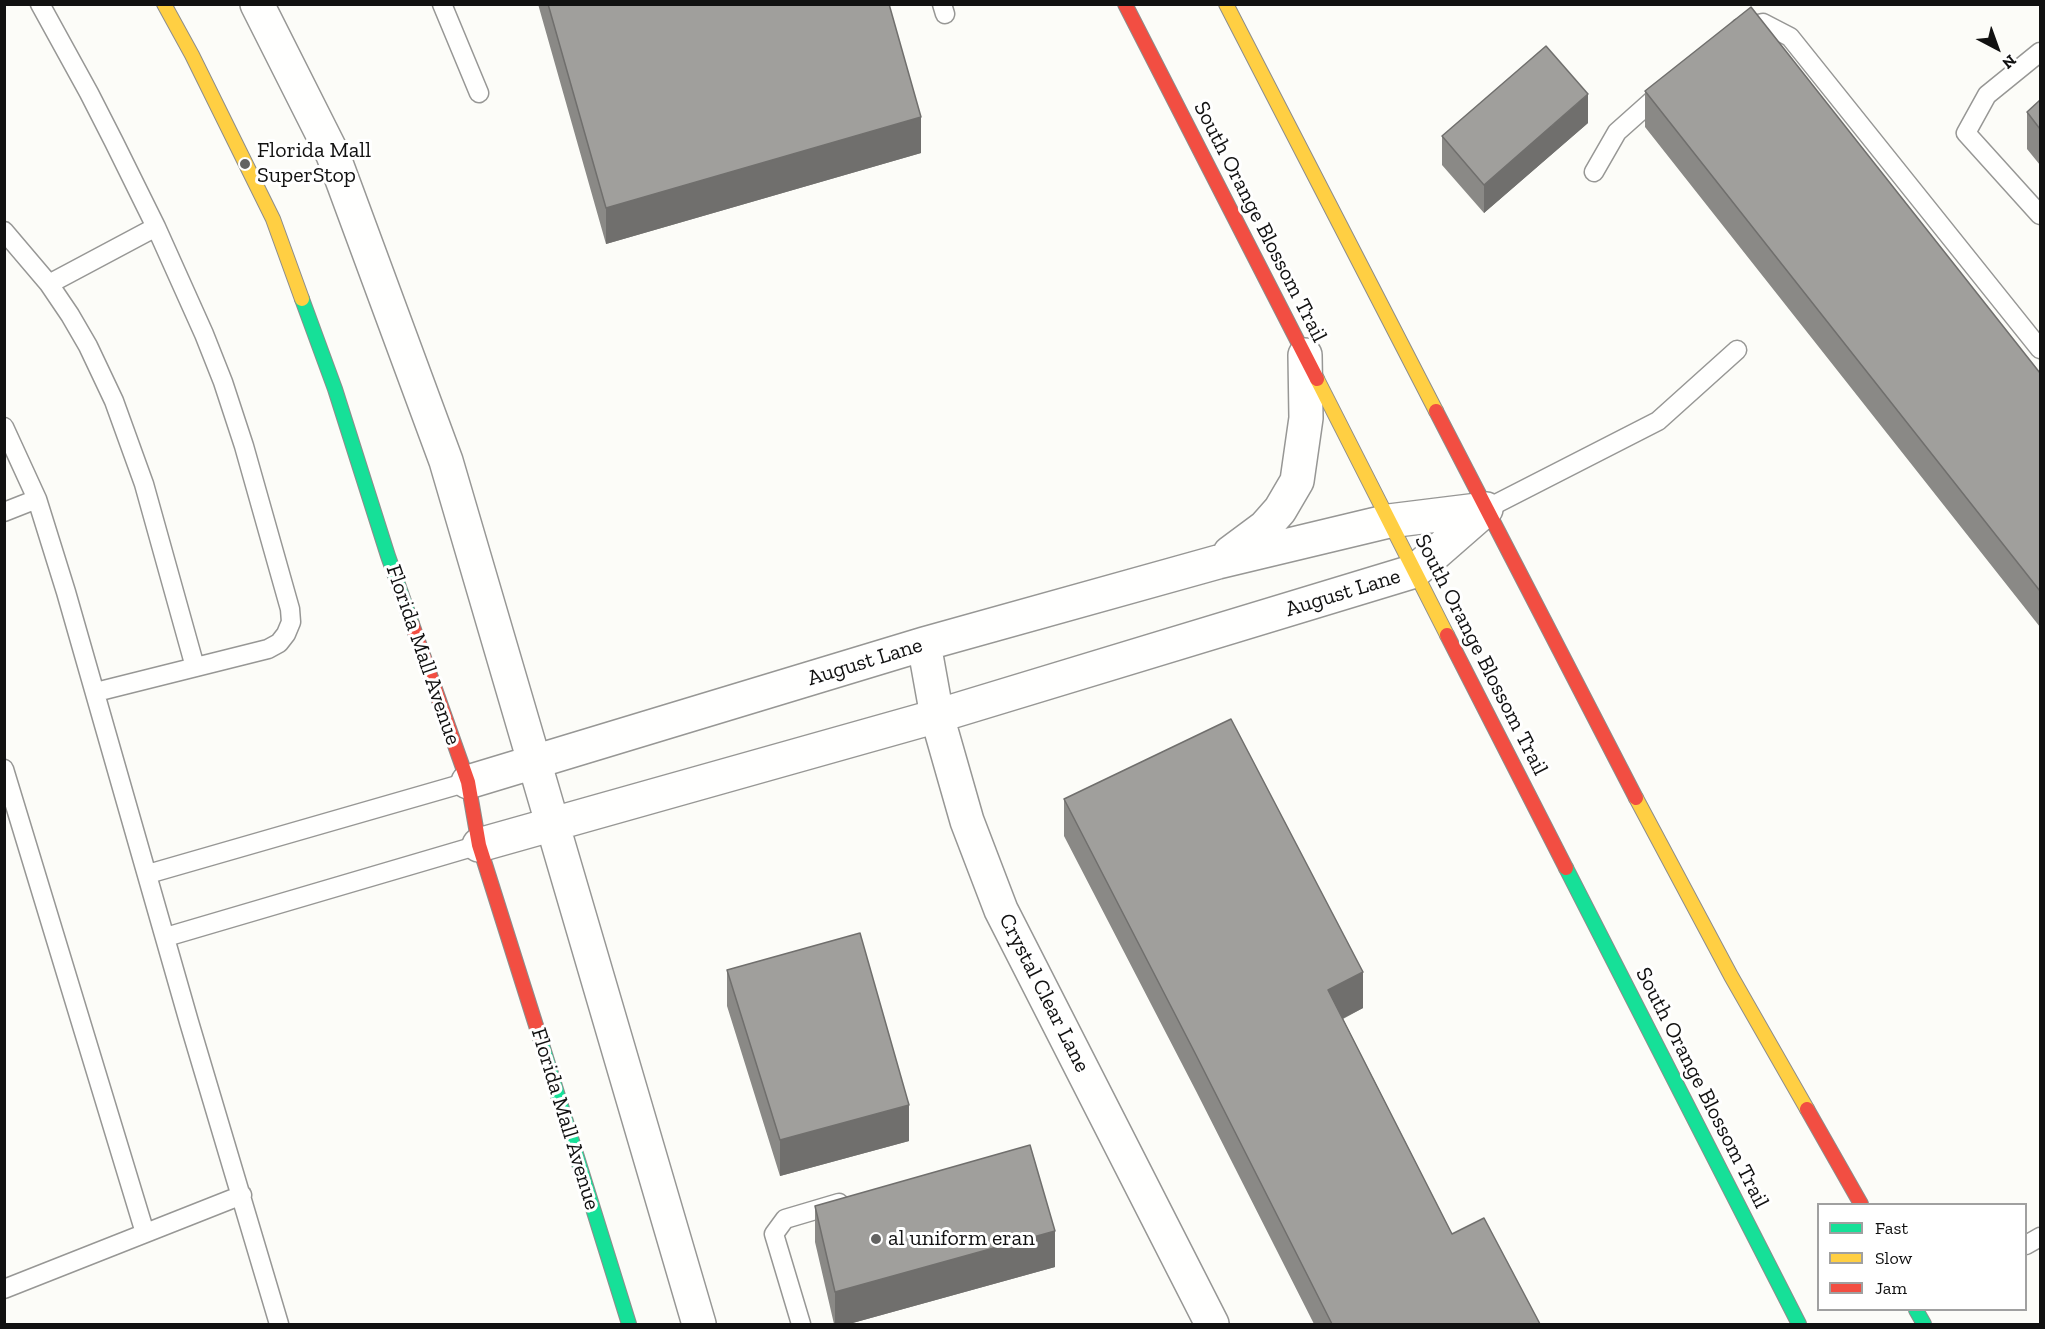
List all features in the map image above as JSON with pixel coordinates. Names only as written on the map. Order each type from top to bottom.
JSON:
[{"type":"main road","name":"Florida Mall Avenue","points":[[164,4],[192,55],[273,219],[335,389],[388,556],[468,782],[478,845],[630,1324]]},
{"type":"main road","name":"South Orange Blossom Trail","points":[[1125,4],[1799,1324]]},
{"type":"main road","points":[[1226,4],[1715,947],[1860,1203]]},
{"type":"street","points":[[257,4],[333,155],[446,461],[699,1324]]},
{"type":"street","points":[[1218,562],[1265,527],[1280,510],[1297,481],[1306,418],[1305,355]]},
{"type":"street","name":"August Lane","points":[[468,782],[924,644],[1218,562],[1389,521],[1486,509]]},
{"type":"street","name":"August Lane","points":[[478,845],[937,716],[1415,571],[1486,509]]},
{"type":"street","name":"Crystal Clear Lane","points":[[924,644],[937,716],[967,821],[1001,910],[1212,1324]]},
{"type":"lane","points":[[40,4],[89,93],[156,227],[223,382],[265,517],[290,609],[291,622],[286,634],[268,649],[96,693]]},
{"type":"lane","points":[[442,4],[479,93]]},
{"type":"lane","points":[[1722,39],[1738,28],[1763,23],[1790,37],[2040,349]]},
{"type":"lane","points":[[2040,52],[1987,95],[1966,133],[2040,215]]},
{"type":"lane","points":[[1594,172],[1617,132],[1678,78]]},
{"type":"lane","points":[[49,284],[156,227]]},
{"type":"lane","points":[[4,231],[49,284],[88,346],[114,401],[144,484],[195,668]]},
{"type":"lane","points":[[1486,509],[1658,421],[1737,350]]},
{"type":"lane","points":[[4,427],[37,499],[96,693],[189,1022],[279,1324]]},
{"type":"lane","points":[[4,512],[37,499]]},
{"type":"lane","points":[[4,769],[145,1233]]},
{"type":"lane","points":[[148,874],[468,782]]},
{"type":"lane","points":[[166,937],[478,845]]},
{"type":"lane","points":[[4,1288],[242,1195]]},
{"type":"lane","points":[[801,1324],[774,1234],[785,1219],[852,1198]]},
{"type":"building","points":[[548,4],[889,4],[921,117],[606,208]]},
{"type":"building","points":[[1751,7],[2040,373],[2040,591],[1645,91]]},
{"type":"building","points":[[1546,46],[1588,94],[1484,185],[1442,136]]},
{"type":"building","points":[[2040,100],[2040,129],[2027,112]]},
{"type":"building","points":[[1231,719],[1363,972],[1328,990],[1452,1234],[1484,1218],[1540,1324],[1332,1324],[1064,799]]},
{"type":"building","points":[[860,933],[909,1105],[780,1140],[727,970]]},
{"type":"building","points":[[1030,1145],[1055,1231],[835,1292],[815,1206]]},
{"type":"traffic: fast","points":[[302,299],[335,389],[412,624]]},
{"type":"traffic: fast","points":[[1566,868],[1799,1324]]},
{"type":"traffic: fast","points":[[539,1035],[629,1324]]},
{"type":"traffic: fast","points":[[1917,1311],[1924,1324]]},
{"type":"traffic: slow","points":[[164,4],[192,55],[273,219],[302,299]]},
{"type":"traffic: slow","points":[[1226,4],[1436,411]]},
{"type":"traffic: slow","points":[[1317,379],[1447,635]]},
{"type":"traffic: slow","points":[[1636,798],[1731,976],[1807,1109]]},
{"type":"traffic: jam","points":[[1125,4],[1317,379]]},
{"type":"traffic: jam","points":[[1436,411],[1636,798]]},
{"type":"traffic: jam","points":[[412,624],[468,782],[479,845],[539,1035]]},
{"type":"traffic: jam","points":[[1447,635],[1566,868]]},
{"type":"traffic: jam","points":[[1807,1109],[1860,1203]]},
{"type":"place","name":"Florida Mall SuperStop","points":[[245,164]]},
{"type":"place","name":"al uniform eran","points":[[876,1239]]}]
